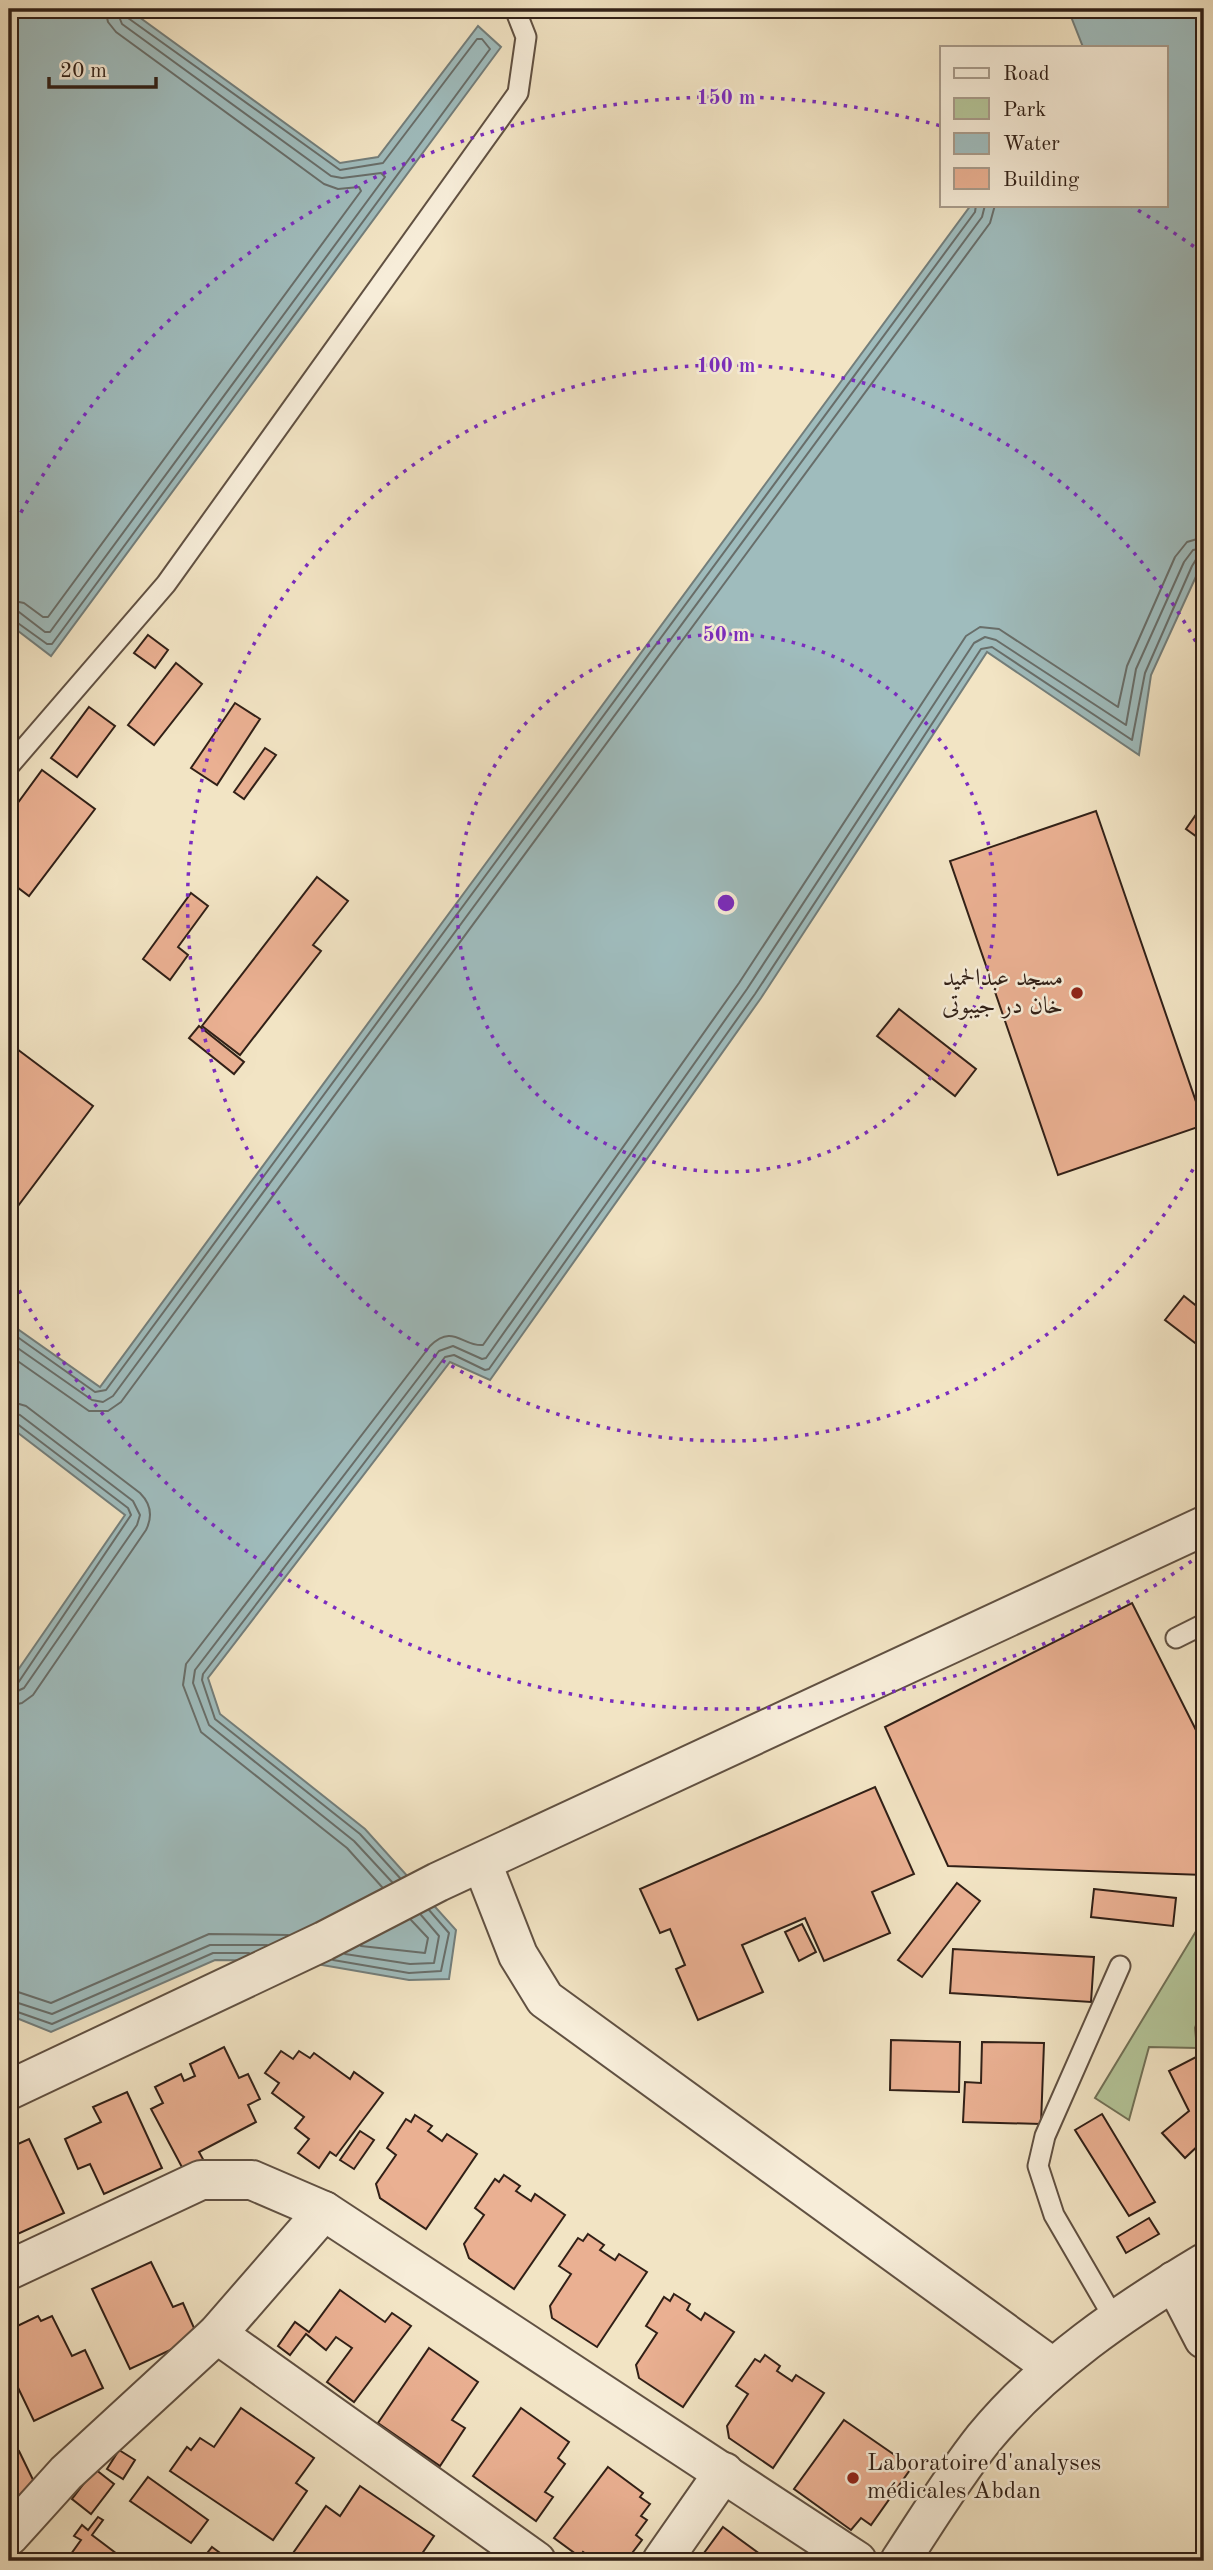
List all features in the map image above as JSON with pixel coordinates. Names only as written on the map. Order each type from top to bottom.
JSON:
[{"type":"street","points":[[9,2090],[482,1863],[1204,1526]]},
{"type":"street","points":[[482,1863],[518,1955],[545,1999],[1043,2376]]},
{"type":"street","points":[[9,2270],[201,2180],[252,2180],[324,2211],[857,2561]]},
{"type":"street","points":[[9,2536],[66,2473],[217,2334],[324,2211]]},
{"type":"street","points":[[900,2561],[956,2477],[1004,2416],[1043,2376],[1115,2320],[1189,2272],[1204,2339]]},
{"type":"street","points":[[217,2334],[536,2561]]},
{"type":"street","points":[[662,2561],[724,2472]]},
{"type":"lane","points":[[9,766],[166,584],[518,93],[526,37],[515,9]]},
{"type":"lane","points":[[1176,1639],[1204,1624]]},
{"type":"lane","points":[[1115,2320],[1054,2215],[1038,2166],[1045,2136],[1120,1965]]},
{"type":"green space","points":[[1204,1918],[1204,2003],[1195,2028],[1197,2048],[1149,2047],[1129,2120],[1095,2098]]},
{"type":"water","points":[[9,9],[128,9],[340,163],[378,157],[478,26],[501,47],[51,656],[9,624]]},
{"type":"water","points":[[1068,9],[1204,9],[1204,559],[1151,675],[1139,755],[987,652],[761,998],[490,1380],[450,1362],[208,1678],[220,1714],[365,1829],[456,1930],[449,1979],[409,1980],[299,1961],[215,1960],[51,2032],[9,2015],[9,1683],[125,1515],[9,1426],[9,1323],[100,1387],[970,206],[1168,206],[1168,46],[1083,46]]},
{"type":"building","points":[[148,635],[168,650],[155,668],[134,653]]},
{"type":"building","points":[[176,663],[202,684],[154,745],[128,725]]},
{"type":"building","points":[[235,703],[260,719],[217,785],[191,768]]},
{"type":"building","points":[[89,707],[115,726],[77,777],[51,758]]},
{"type":"building","points":[[265,748],[276,755],[244,799],[234,792]]},
{"type":"building","points":[[42,770],[95,809],[29,896],[9,881],[9,815]]},
{"type":"building","points":[[1204,803],[1204,842],[1186,829]]},
{"type":"building","name":"مسجد عبدالحمید خان در جیبوتی","points":[[1096,811],[1204,1125],[1058,1175],[950,861]]},
{"type":"building","points":[[317,877],[348,901],[313,945],[321,951],[240,1055],[202,1026]]},
{"type":"building","points":[[191,893],[208,906],[178,947],[188,955],[170,980],[143,959]]},
{"type":"building","points":[[899,1009],[976,1069],[955,1096],[877,1036]]},
{"type":"building","points":[[199,1026],[244,1062],[234,1074],[189,1038]]},
{"type":"building","points":[[9,1043],[93,1106],[9,1218]]},
{"type":"building","points":[[1184,1296],[1204,1312],[1203,1349],[1165,1320]]},
{"type":"building","points":[[1132,1603],[1204,1746],[1204,1875],[948,1866],[885,1727]]},
{"type":"building","points":[[875,1787],[914,1874],[872,1892],[890,1933],[824,1961],[805,1918],[742,1945],[763,1992],[698,2020],[676,1969],[685,1965],[670,1929],[660,1933],[640,1889]]},
{"type":"building","points":[[957,1883],[980,1901],[922,1977],[898,1960]]},
{"type":"building","points":[[1094,1889],[1176,1898],[1173,1926],[1091,1917]]},
{"type":"building","points":[[802,1924],[816,1952],[799,1961],[785,1932]]},
{"type":"building","points":[[953,1949],[1094,1957],[1091,2002],[950,1993]]},
{"type":"building","points":[[891,2040],[960,2042],[959,2092],[890,2090]]},
{"type":"building","points":[[982,2042],[1044,2043],[1041,2124],[963,2122],[965,2082],[981,2083]]},
{"type":"building","points":[[224,2047],[239,2078],[248,2074],[260,2099],[248,2105],[256,2122],[199,2152],[204,2161],[184,2171],[151,2109],[163,2103],[155,2087],[181,2074],[184,2081],[195,2076],[190,2064]]},
{"type":"building","points":[[281,2051],[293,2059],[299,2051],[310,2058],[314,2053],[350,2079],[354,2072],[383,2093],[336,2156],[330,2152],[319,2168],[298,2153],[309,2139],[295,2128],[304,2117],[272,2093],[279,2083],[265,2073]]},
{"type":"building","points":[[1196,2057],[1204,2069],[1204,2140],[1185,2158],[1162,2133],[1189,2111],[1169,2071]]},
{"type":"building","points":[[127,2092],[162,2168],[104,2194],[90,2164],[78,2169],[65,2139],[101,2122],[93,2107]]},
{"type":"building","points":[[1102,2114],[1155,2202],[1129,2216],[1075,2130]]},
{"type":"building","points":[[415,2115],[432,2126],[428,2131],[442,2141],[447,2134],[477,2154],[426,2229],[380,2198],[376,2184],[396,2155],[387,2148],[406,2119],[411,2122]]},
{"type":"building","points":[[360,2131],[374,2140],[354,2169],[340,2160]]},
{"type":"building","points":[[29,2139],[64,2213],[11,2237],[9,2148]]},
{"type":"building","points":[[504,2175],[520,2186],[516,2191],[531,2201],[535,2194],[565,2215],[514,2289],[469,2258],[464,2244],[484,2215],[475,2208],[495,2179],[499,2182]]},
{"type":"building","points":[[1149,2218],[1159,2234],[1126,2253],[1117,2237]]},
{"type":"building","points":[[588,2234],[604,2245],[600,2250],[615,2260],[619,2254],[647,2272],[597,2347],[552,2318],[550,2306],[571,2274],[559,2266],[578,2238],[583,2241]]},
{"type":"building","points":[[151,2262],[173,2307],[183,2303],[198,2337],[130,2369],[92,2289]]},
{"type":"building","points":[[340,2290],[385,2322],[392,2313],[411,2326],[354,2402],[327,2382],[352,2348],[336,2337],[326,2350],[306,2334],[290,2355],[278,2346],[295,2322],[309,2332]]},
{"type":"building","points":[[674,2294],[690,2304],[687,2310],[701,2320],[705,2313],[734,2332],[683,2407],[639,2378],[636,2365],[657,2333],[646,2326],[664,2297],[670,2301]]},
{"type":"building","points":[[38,2316],[41,2321],[52,2316],[72,2356],[85,2350],[103,2388],[34,2421],[9,2369],[9,2330]]},
{"type":"building","points":[[429,2348],[478,2382],[452,2420],[465,2428],[440,2466],[378,2423]]},
{"type":"building","points":[[765,2355],[780,2366],[777,2371],[792,2381],[796,2375],[824,2393],[773,2468],[729,2438],[727,2426],[748,2394],[736,2386],[755,2359],[760,2362]]},
{"type":"building","points":[[241,2408],[314,2458],[296,2483],[307,2491],[273,2540],[170,2471],[187,2447],[191,2450],[200,2438],[214,2447]]},
{"type":"building","points":[[521,2408],[569,2442],[558,2458],[565,2464],[545,2492],[553,2497],[536,2521],[473,2476]]},
{"type":"building","name":"Laboratoire d'analyses médicales Abdan","points":[[844,2420],[912,2467],[871,2525],[861,2518],[851,2530],[794,2489]]},
{"type":"building","points":[[119,2450],[135,2460],[123,2479],[107,2469]]},
{"type":"building","points":[[19,2451],[39,2492],[9,2507],[9,2456]]},
{"type":"building","points":[[608,2467],[643,2493],[640,2497],[650,2504],[641,2516],[647,2520],[636,2535],[642,2540],[626,2561],[596,2561],[583,2552],[580,2557],[554,2538]]},
{"type":"building","points":[[95,2469],[114,2484],[91,2514],[72,2499]]},
{"type":"building","points":[[148,2477],[208,2520],[191,2543],[130,2501]]},
{"type":"building","points":[[360,2486],[434,2536],[417,2561],[299,2561],[291,2556],[326,2506],[340,2516]]},
{"type":"building","points":[[98,2517],[103,2520],[92,2535],[125,2560],[66,2561],[81,2540],[74,2536],[82,2525],[88,2530]]},
{"type":"building","points":[[723,2527],[768,2560],[715,2561],[704,2553]]},
{"type":"building","points":[[212,2547],[231,2561],[201,2561]]},
{"type":"place","name":"مسجد عبدالحمید خان در جیبوتی","points":[[1077,993]]},
{"type":"place","name":"Laboratoire d'analyses médicales Abdan","points":[[853,2478]]}]
